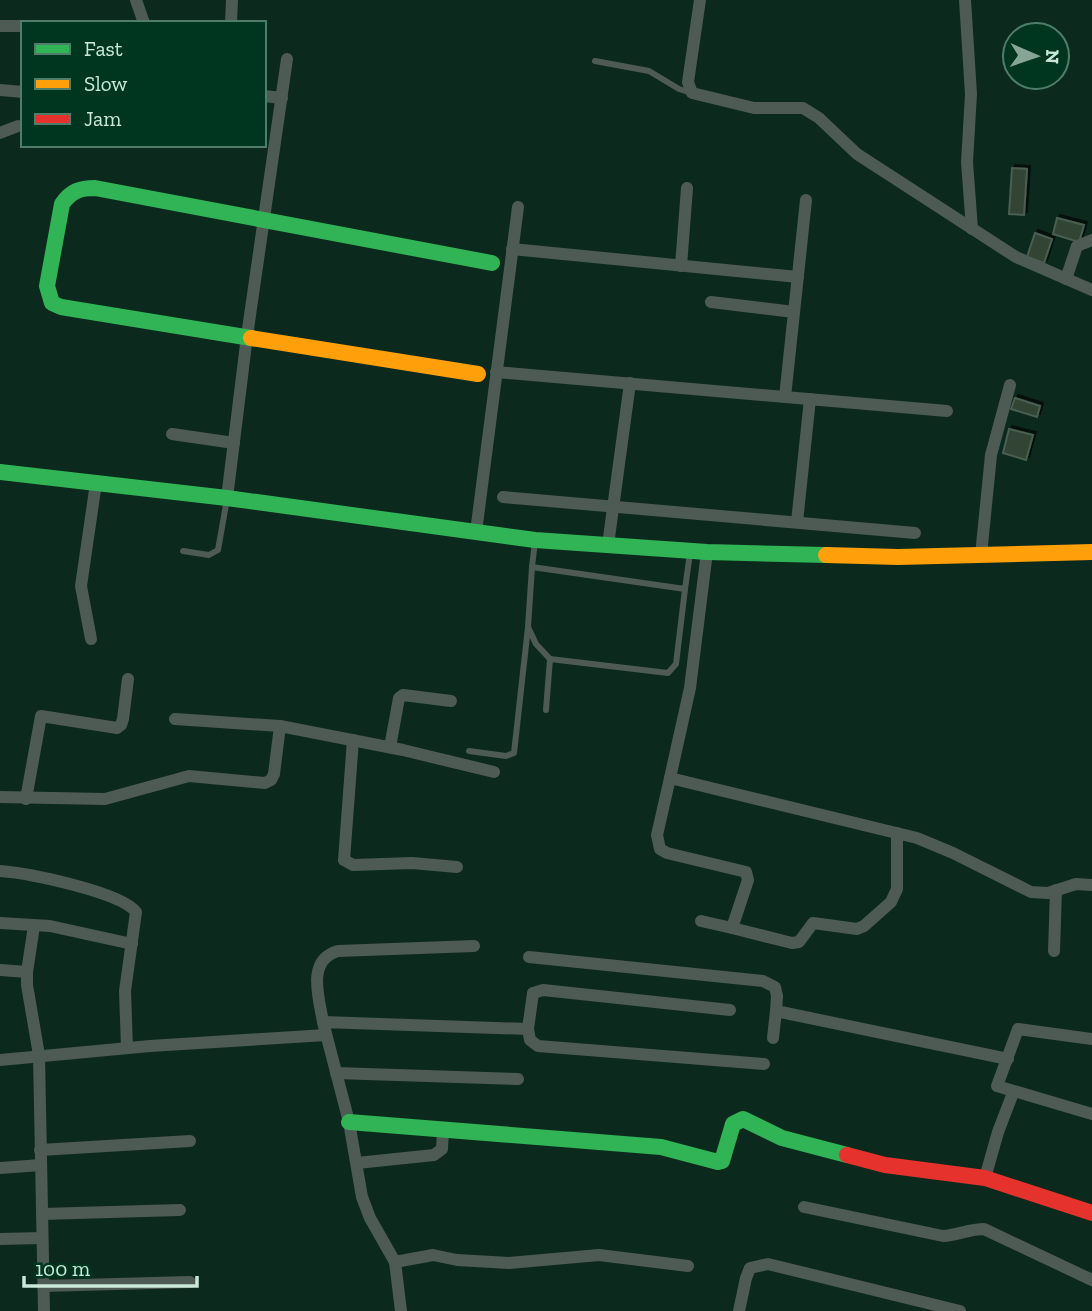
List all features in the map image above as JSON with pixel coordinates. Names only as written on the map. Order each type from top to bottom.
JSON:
[{"type":"street","points":[[136,0],[143,21]]},
{"type":"street","points":[[230,21],[232,0]]},
{"type":"street","points":[[700,0],[688,82],[692,93],[754,108],[803,108],[819,118],[857,154],[1016,257],[1092,290]]},
{"type":"street","points":[[965,0],[971,94],[967,162],[972,229]]},
{"type":"street","points":[[0,26],[21,26]]},
{"type":"street","points":[[227,498],[247,336],[288,59]]},
{"type":"street","points":[[0,90],[21,92]]},
{"type":"street","points":[[266,96],[282,98]]},
{"type":"street","points":[[0,133],[18,127]]},
{"type":"street","points":[[478,374],[61,307],[52,303],[47,286],[62,204],[69,192],[78,188],[95,188],[492,263]]},
{"type":"street","points":[[681,266],[687,188]]},
{"type":"street","points":[[785,397],[806,200]]},
{"type":"street","points":[[476,532],[517,207]]},
{"type":"street","points":[[1066,279],[1077,246],[1092,240]]},
{"type":"street","points":[[512,249],[798,277]]},
{"type":"street","points":[[711,302],[794,312]]},
{"type":"street","points":[[496,372],[947,411]]},
{"type":"street","points":[[608,545],[630,383]]},
{"type":"street","points":[[981,555],[991,455],[1010,385]]},
{"type":"street","points":[[797,522],[810,399]]},
{"type":"street","points":[[172,434],[234,443]]},
{"type":"street","points":[[0,472],[227,498],[535,540],[698,552],[898,557],[1092,552]]},
{"type":"street","points":[[91,639],[82,586],[96,483]]},
{"type":"street","points":[[503,497],[915,533]]},
{"type":"street","points":[[698,552],[690,688],[657,835],[660,849],[667,853],[741,870],[748,875],[732,928]]},
{"type":"street","points":[[26,799],[41,716],[117,727],[123,719],[128,679]]},
{"type":"street","points":[[390,747],[400,698],[403,695],[451,701]]},
{"type":"street","points":[[175,719],[280,726],[390,747],[495,772]]},
{"type":"street","points":[[0,797],[104,799],[189,776],[265,783],[271,780],[276,767],[280,726]]},
{"type":"street","points":[[353,740],[344,860],[352,865],[412,863],[457,867]]},
{"type":"street","points":[[670,778],[897,833],[932,844],[1031,892],[1043,894],[1076,884],[1092,885]]},
{"type":"street","points":[[701,921],[792,943],[799,942],[813,923],[853,929],[864,926],[891,902],[896,894],[897,833]]},
{"type":"street","points":[[0,871],[57,880],[126,903],[136,912],[125,991],[127,1048]]},
{"type":"street","points":[[1054,951],[1056,890]]},
{"type":"street","points":[[0,923],[50,926],[132,944]]},
{"type":"street","points":[[34,926],[27,972],[39,1055],[44,1311]]},
{"type":"street","points":[[401,1311],[395,1262],[370,1218],[362,1197],[349,1122],[324,1028],[316,986],[317,975],[322,961],[329,954],[338,951],[474,946]]},
{"type":"street","points":[[529,957],[763,981],[775,987],[777,996],[773,1038]]},
{"type":"street","points":[[0,970],[27,972]]},
{"type":"street","points":[[730,1010],[543,990],[533,993],[528,1029],[530,1040],[538,1046],[764,1064]]},
{"type":"street","points":[[776,1011],[1008,1059]]},
{"type":"street","points":[[0,1060],[324,1028],[528,1029]]},
{"type":"street","points":[[1092,1038],[1018,1029],[997,1086],[1013,1093],[1092,1114]]},
{"type":"street","points":[[336,1073],[518,1079]]},
{"type":"street","points":[[985,1178],[1013,1093]]},
{"type":"street","points":[[349,1122],[661,1147],[718,1162],[722,1161],[725,1155],[733,1124],[743,1119],[782,1138],[885,1165],[985,1178],[1092,1213]]},
{"type":"street","points":[[357,1163],[434,1155],[442,1149],[443,1130]]},
{"type":"street","points":[[40,1150],[190,1140]]},
{"type":"street","points":[[0,1168],[41,1165]]},
{"type":"street","points":[[804,1207],[943,1236],[984,1229],[1092,1280]]},
{"type":"street","points":[[42,1214],[180,1210]]},
{"type":"street","points":[[0,1239],[42,1238]]},
{"type":"street","points":[[395,1262],[433,1255],[457,1260],[509,1263],[599,1255],[688,1266]]},
{"type":"street","points":[[739,1311],[750,1268],[768,1264],[960,1311]]},
{"type":"street","points":[[43,1286],[190,1282]]},
{"type":"lane","points":[[595,61],[649,71],[679,89],[692,93]]},
{"type":"lane","points":[[183,551],[209,555],[218,550],[227,498]]},
{"type":"lane","points":[[469,751],[506,756],[514,753],[535,540]]},
{"type":"lane","points":[[528,627],[531,637],[550,659],[668,673],[676,664],[685,589],[698,552]]},
{"type":"lane","points":[[532,567],[685,589]]},
{"type":"lane","points":[[547,710],[550,659]]},
{"type":"building","points":[[1012,168],[1027,169],[1024,215],[1009,214]]},
{"type":"building","points":[[1057,218],[1084,225],[1079,242],[1053,234]]},
{"type":"building","points":[[1035,233],[1052,239],[1044,263],[1027,257]]},
{"type":"building","points":[[1015,398],[1040,406],[1037,417],[1011,409]]},
{"type":"building","points":[[1009,429],[1033,435],[1026,460],[1003,453]]},
{"type":"traffic: fast","points":[[251,338],[61,307],[52,303],[47,286],[62,204],[76,191],[95,188],[492,263]]},
{"type":"traffic: fast","points":[[0,472],[227,498],[535,540],[707,552],[826,555]]},
{"type":"traffic: fast","points":[[349,1122],[661,1147],[718,1162],[722,1161],[733,1124],[743,1119],[782,1138],[847,1155]]},
{"type":"traffic: slow","points":[[251,338],[478,374]]},
{"type":"traffic: slow","points":[[826,555],[898,557],[1092,552]]},
{"type":"traffic: jam","points":[[847,1155],[885,1165],[985,1178],[1092,1213]]}]
